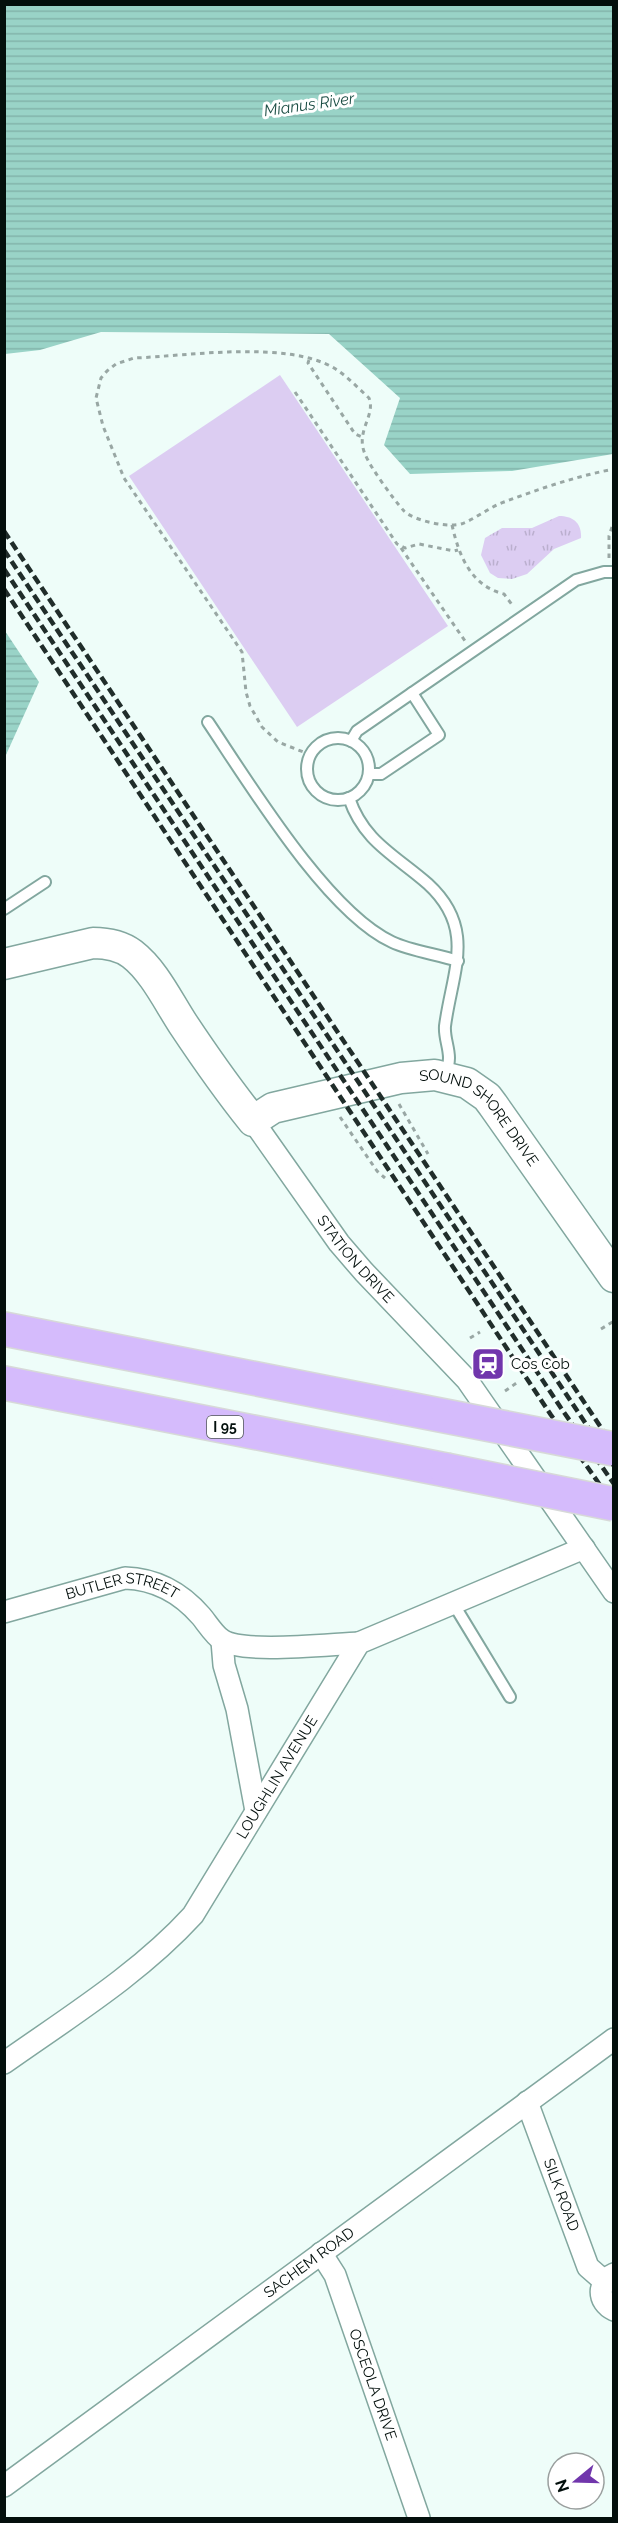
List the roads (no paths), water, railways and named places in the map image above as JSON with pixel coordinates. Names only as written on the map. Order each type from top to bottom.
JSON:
[{"type":"highway","points":[[4,1329],[614,1449]]},
{"type":"highway","name":"I 95","points":[[4,1383],[614,1504]]},
{"type":"main road","name":"STATION DRIVE","points":[[4,964],[93,943],[113,944],[122,948],[141,963],[216,1073],[253,1121]]},
{"type":"main road","name":"SOUND SHORE DRIVE","points":[[253,1121],[273,1108],[414,1076],[447,1076],[474,1087],[494,1105],[612,1273]]},
{"type":"street","name":"STATION DRIVE","points":[[253,1121],[339,1243],[467,1380],[614,1592]]},
{"type":"street","points":[[256,1811],[237,1708],[224,1665],[222,1641],[244,1646],[279,1648],[359,1643],[584,1548]]},
{"type":"street","name":"BUTLER STREET","points":[[4,1612],[125,1578],[140,1579],[153,1582],[183,1598],[222,1641]]},
{"type":"street","name":"LOUGHLIN AVENUE","points":[[4,2063],[84,2007],[167,1944],[193,1915],[359,1643]]},
{"type":"street","name":"SACHEM ROAD","points":[[4,2486],[614,2039]]},
{"type":"street","name":"SILK ROAD","points":[[527,2102],[588,2266],[609,2277],[602,2286],[602,2298],[614,2310]]},
{"type":"street","name":"OSCEOLA DRIVE","points":[[321,2253],[335,2274],[419,2518]]},
{"type":"lane","points":[[351,741],[357,731],[576,580],[611,572]]},
{"type":"lane","points":[[369,774],[381,774],[439,735],[412,693]]},
{"type":"lane","points":[[208,722],[262,802],[318,877],[363,925],[393,942],[458,961]]},
{"type":"lane","points":[[340,738],[351,741],[364,751],[369,774],[364,786],[349,798],[331,799],[315,790],[308,773],[311,755],[318,746],[328,740],[340,738]]},
{"type":"lane","points":[[349,798],[356,817],[369,835],[429,885],[442,899],[458,934],[460,951],[444,1034],[449,1057],[447,1076]]},
{"type":"lane","points":[[4,909],[45,882]]},
{"type":"lane","points":[[453,1603],[510,1697]]},
{"type":"water","name":"Mianus River","points":[[4,5],[613,5],[613,454],[512,471],[410,474],[384,445],[400,398],[329,334],[101,332],[40,350],[5,354]]},
{"type":"water","points":[[5,631],[39,682],[5,757]]},
{"type":"railway","points":[[4,531],[614,1447]]},
{"type":"railway","points":[[4,550],[614,1466]]},
{"type":"railway","points":[[4,569],[561,1408],[614,1484]]},
{"type":"railway","points":[[4,589],[551,1415],[614,1505]]},
{"type":"place","name":"Cos Cob","points":[[488,1364]]}]
